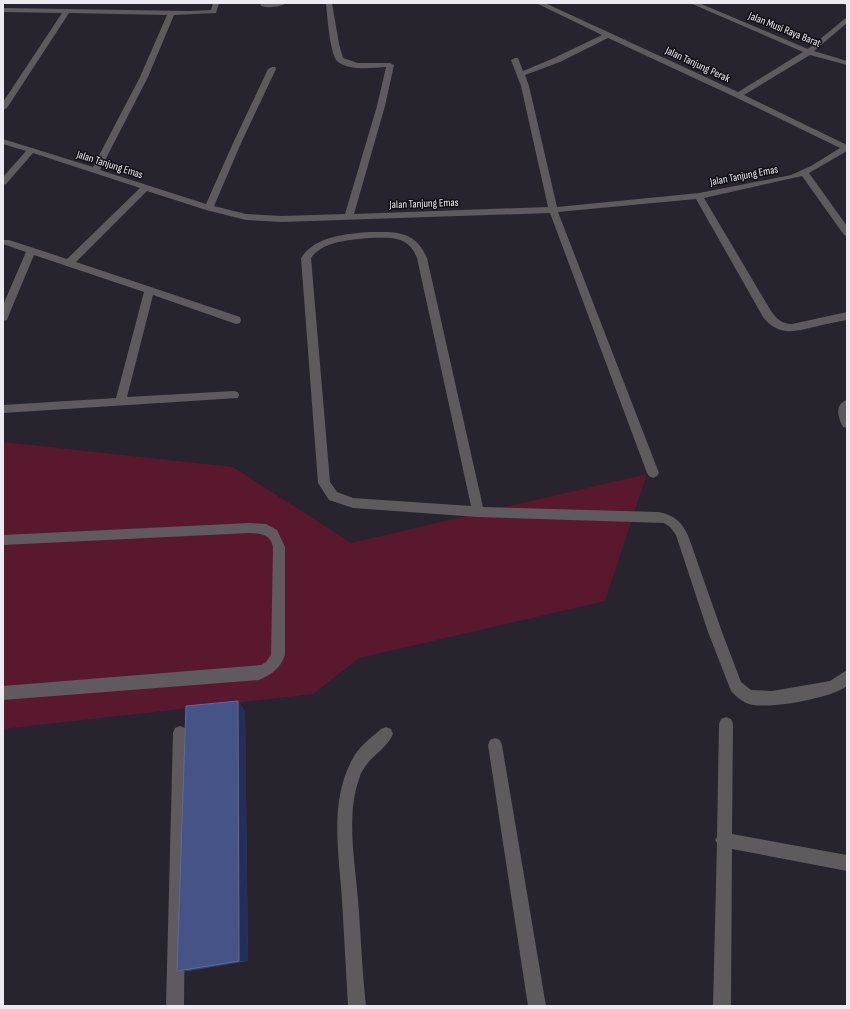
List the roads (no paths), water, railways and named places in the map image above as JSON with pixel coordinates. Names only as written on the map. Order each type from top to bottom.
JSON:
[{"type":"street","points":[[3,10],[171,13],[214,12],[216,3]]},
{"type":"street","points":[[263,5],[283,3]]},
{"type":"street","points":[[330,3],[335,44],[340,60],[349,64],[390,64],[381,106],[348,218]]},
{"type":"street","name":"Jalan Tanjung Perak","points":[[539,3],[738,95],[847,148]]},
{"type":"street","name":"Jalan Musi Raya Barat","points":[[693,3],[809,52],[847,63]]},
{"type":"street","points":[[3,108],[67,11]]},
{"type":"street","points":[[95,171],[144,77],[171,13]]},
{"type":"street","points":[[738,95],[809,52],[847,19]]},
{"type":"street","points":[[521,74],[557,60],[608,35]]},
{"type":"street","points":[[515,60],[526,92],[553,210],[653,473]]},
{"type":"street","points":[[209,208],[238,141],[272,69]]},
{"type":"street","name":"Jalan Tanjung Emas","points":[[3,141],[209,208],[232,214],[261,218],[348,218],[553,210],[699,196],[793,177],[804,173],[847,148]]},
{"type":"street","points":[[3,182],[31,150]]},
{"type":"street","points":[[804,173],[847,233]]},
{"type":"street","points":[[68,264],[145,188]]},
{"type":"street","points":[[699,196],[767,314],[776,324],[786,328],[792,328],[847,316]]},
{"type":"street","points":[[838,221],[847,227]]},
{"type":"street","points":[[478,512],[424,261],[419,252],[409,239],[402,236],[389,235],[357,236],[334,240],[313,248],[308,252],[306,258],[324,483],[333,496],[353,504],[478,512],[658,517],[670,520],[678,527],[683,538],[715,632],[736,686],[740,691],[753,698],[764,698],[808,692],[829,687],[836,685],[847,678]]},
{"type":"street","points":[[6,242],[236,320]]},
{"type":"street","points":[[3,317],[31,251]]},
{"type":"street","points":[[120,402],[150,292]]},
{"type":"street","points":[[3,409],[234,395]]},
{"type":"street","points":[[847,404],[844,406],[843,413],[847,424]]},
{"type":"street","points":[[3,540],[250,528],[265,529],[273,532],[278,538],[279,547],[278,655],[273,666],[268,669],[259,673],[3,694]]},
{"type":"street","points":[[722,1006],[723,840],[726,724]]},
{"type":"street","points":[[175,1006],[180,733]]},
{"type":"street","points":[[357,1006],[346,840],[346,809],[350,784],[357,765],[386,734]]},
{"type":"street","points":[[495,745],[537,1006]]},
{"type":"street","points":[[723,840],[847,863]]}]
